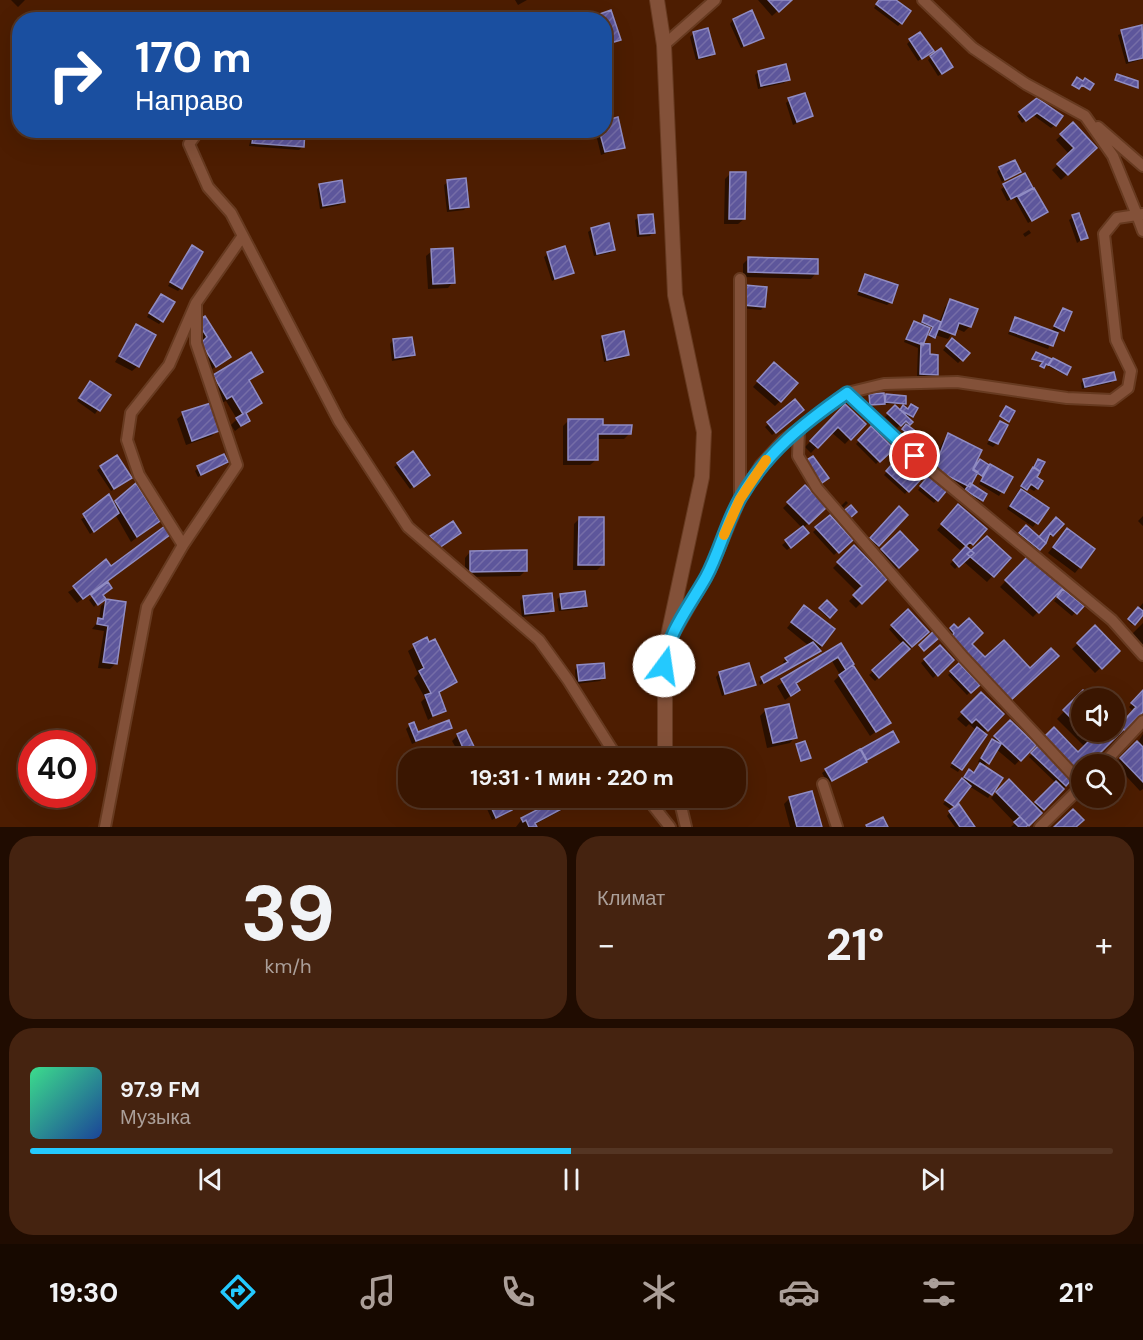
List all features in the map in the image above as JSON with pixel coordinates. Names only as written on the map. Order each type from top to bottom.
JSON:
[{"type":"street","points":[[657,0],[664,45],[675,296],[704,432],[702,477],[665,650],[667,748]]},
{"type":"street","points":[[664,45],[715,0]]},
{"type":"street","points":[[923,0],[974,48],[1026,84],[1084,116],[1143,166]]},
{"type":"street","points":[[1084,116],[1113,156],[1140,215],[1143,231]]},
{"type":"street","points":[[193,138],[189,144],[208,187],[231,213],[339,421],[408,527],[539,640],[568,680],[611,748]]},
{"type":"street","points":[[665,650],[710,570],[740,499],[761,465],[784,440],[847,393],[884,384],[957,382],[1067,398],[1112,400],[1128,388],[1131,371],[1116,340],[1104,234],[1117,218],[1140,215]]},
{"type":"street","points":[[183,545],[139,475],[127,440],[131,413],[169,365],[196,303],[242,237]]},
{"type":"street","points":[[740,279],[740,499]]},
{"type":"street","points":[[105,827],[147,607],[183,545],[237,465],[196,343],[196,303]]},
{"type":"street","points":[[847,393],[933,472],[1112,620],[1143,655]]},
{"type":"street","points":[[799,429],[798,456],[817,488],[964,658],[1071,773]]},
{"type":"street","points":[[1112,754],[1143,722]]},
{"type":"street","points":[[823,784],[837,827]]},
{"type":"street","points":[[1040,827],[1071,796]]},
{"type":"street","points":[[655,808],[670,827]]},
{"type":"street","points":[[681,808],[686,827]]},
{"type":"building","points":[[768,0],[792,0],[779,12]]},
{"type":"building","points":[[879,0],[896,0],[911,11],[902,24],[876,4]]},
{"type":"building","points":[[752,10],[764,38],[744,46],[733,19]]},
{"type":"building","points":[[612,13],[621,40],[612,43]]},
{"type":"building","points":[[1142,25],[1143,58],[1129,61],[1121,30]]},
{"type":"building","points":[[708,28],[715,54],[699,58],[693,32]]},
{"type":"building","points":[[920,32],[934,51],[922,59],[909,39]]},
{"type":"building","points":[[941,48],[953,67],[942,74],[930,56]]},
{"type":"building","points":[[786,64],[790,80],[761,86],[758,71]]},
{"type":"building","points":[[1117,74],[1138,81],[1138,88],[1115,80]]},
{"type":"building","points":[[1077,77],[1083,81],[1085,78],[1094,84],[1090,90],[1082,85],[1079,89],[1072,85]]},
{"type":"building","points":[[805,93],[813,116],[797,122],[788,98]]},
{"type":"building","points":[[1037,98],[1063,116],[1056,126],[1037,113],[1026,121],[1019,112]]},
{"type":"building","points":[[618,117],[625,148],[605,152],[601,138],[612,138],[612,119]]},
{"type":"building","points":[[1073,122],[1097,148],[1068,175],[1057,164],[1074,148],[1060,134]]},
{"type":"building","points":[[253,138],[305,138],[304,147],[252,143]]},
{"type":"building","points":[[1015,160],[1021,172],[1005,180],[999,167]]},
{"type":"building","points":[[730,172],[746,172],[745,219],[729,219]]},
{"type":"building","points":[[1025,173],[1033,188],[1011,199],[1003,184]]},
{"type":"building","points":[[466,178],[469,207],[450,209],[447,180]]},
{"type":"building","points":[[342,180],[345,202],[323,206],[319,184]]},
{"type":"building","points":[[1034,188],[1048,212],[1032,221],[1018,197]]},
{"type":"building","points":[[1079,213],[1088,238],[1081,240],[1072,215]]},
{"type":"building","points":[[653,214],[655,233],[640,234],[638,215]]},
{"type":"building","points":[[609,223],[615,250],[597,254],[591,228]]},
{"type":"building","points":[[192,245],[203,252],[182,289],[170,282]]},
{"type":"building","points":[[565,246],[574,273],[555,279],[547,252]]},
{"type":"building","points":[[453,248],[455,283],[433,284],[431,249]]},
{"type":"building","points":[[748,257],[818,259],[818,274],[748,272]]},
{"type":"building","points":[[865,274],[898,285],[892,303],[859,291]]},
{"type":"building","points":[[745,285],[767,287],[765,307],[743,305]]},
{"type":"building","points":[[161,294],[175,302],[163,322],[149,313]]},
{"type":"building","points":[[950,299],[978,309],[971,327],[959,323],[955,335],[939,329]]},
{"type":"building","points":[[1063,308],[1072,312],[1064,331],[1054,326]]},
{"type":"building","points":[[924,315],[941,322],[935,338],[929,335],[933,327],[922,322]]},
{"type":"building","points":[[205,316],[231,357],[216,367],[201,343],[207,337],[197,321]]},
{"type":"building","points":[[1015,317],[1058,333],[1053,346],[1010,331]]},
{"type":"building","points":[[914,321],[930,328],[923,345],[906,339]]},
{"type":"building","points":[[136,324],[156,335],[139,367],[119,356]]},
{"type":"building","points":[[624,331],[629,355],[607,360],[602,336]]},
{"type":"building","points":[[412,337],[415,355],[395,358],[393,339]]},
{"type":"building","points":[[952,338],[970,353],[963,361],[946,346]]},
{"type":"building","points":[[921,343],[930,344],[930,354],[938,355],[938,375],[920,374]]},
{"type":"building","points":[[251,352],[263,372],[249,380],[262,403],[246,413],[250,421],[241,426],[236,418],[243,414],[232,396],[227,399],[213,375]]},
{"type":"building","points":[[1036,352],[1052,359],[1044,368],[1040,366],[1043,362],[1032,359]]},
{"type":"building","points":[[1053,358],[1071,367],[1067,375],[1049,365]]},
{"type":"building","points":[[774,362],[798,383],[781,402],[757,381]]},
{"type":"building","points":[[1114,372],[1116,380],[1085,387],[1083,379]]},
{"type":"building","points":[[90,381],[111,395],[100,411],[79,398]]},
{"type":"building","points":[[884,393],[885,404],[870,405],[869,394]]},
{"type":"building","points":[[886,394],[906,396],[906,404],[885,402]]},
{"type":"building","points":[[795,399],[804,410],[776,433],[767,422]]},
{"type":"building","points":[[211,403],[219,431],[192,441],[182,412]]},
{"type":"building","points":[[845,404],[866,424],[851,440],[838,427],[818,448],[810,441]]},
{"type":"building","points":[[911,404],[918,408],[913,417],[900,410],[903,405],[908,409]]},
{"type":"building","points":[[895,405],[913,422],[910,425],[906,421],[901,426],[887,413]]},
{"type":"building","points":[[1006,406],[1015,411],[1009,422],[1000,416]]},
{"type":"building","points":[[568,419],[603,419],[603,425],[632,425],[631,434],[598,434],[598,460],[568,460]]},
{"type":"building","points":[[1000,421],[1008,425],[998,444],[989,440]]},
{"type":"building","points":[[906,424],[918,433],[914,438],[902,429]]},
{"type":"building","points":[[871,426],[894,449],[880,462],[858,440]]},
{"type":"building","points":[[948,433],[982,450],[973,469],[978,472],[970,487],[934,469]]},
{"type":"building","points":[[920,434],[937,446],[932,454],[915,441]]},
{"type":"building","points":[[413,451],[430,475],[414,487],[397,463]]},
{"type":"building","points":[[224,454],[228,462],[201,475],[197,466]]},
{"type":"building","points":[[117,455],[132,478],[114,489],[100,466]]},
{"type":"building","points":[[900,455],[924,476],[909,492],[886,471]]},
{"type":"building","points":[[813,456],[829,478],[822,483],[805,461]]},
{"type":"building","points":[[980,459],[989,465],[982,476],[973,470]]},
{"type":"building","points":[[1038,459],[1045,462],[1040,471],[1034,467]]},
{"type":"building","points":[[990,464],[1013,477],[1004,493],[981,481]]},
{"type":"building","points":[[1033,467],[1040,472],[1037,477],[1043,481],[1038,489],[1031,484],[1027,490],[1021,486]]},
{"type":"building","points":[[929,475],[947,490],[938,501],[920,486]]},
{"type":"building","points":[[136,483],[160,521],[137,537],[115,501]]},
{"type":"building","points":[[970,483],[987,494],[983,501],[965,490]]},
{"type":"building","points":[[805,485],[827,507],[809,524],[787,502]]},
{"type":"building","points":[[1021,489],[1049,508],[1038,524],[1010,506]]},
{"type":"building","points":[[109,494],[119,513],[94,532],[83,514]]},
{"type":"building","points":[[958,504],[987,529],[973,545],[970,542],[966,546],[941,524]]},
{"type":"building","points":[[851,505],[857,512],[850,518],[845,510]]},
{"type":"building","points":[[899,506],[908,515],[879,546],[870,538]]},
{"type":"building","points":[[830,515],[853,540],[839,553],[815,527]]},
{"type":"building","points":[[579,517],[604,517],[604,565],[578,565]]},
{"type":"building","points":[[1056,517],[1064,524],[1053,536],[1050,533],[1046,543],[1039,537]]},
{"type":"building","points":[[453,521],[461,533],[439,548],[430,536]]},
{"type":"building","points":[[1026,525],[1046,543],[1040,550],[1019,533]]},
{"type":"building","points":[[165,526],[171,534],[83,599],[73,586],[106,559],[111,566]]},
{"type":"building","points":[[803,526],[809,533],[791,548],[785,540]]},
{"type":"building","points":[[1067,528],[1095,549],[1081,568],[1053,547]]},
{"type":"building","points":[[900,531],[918,550],[899,568],[881,549]]},
{"type":"building","points":[[987,536],[1011,558],[994,577],[967,554]]},
{"type":"building","points":[[854,545],[887,579],[862,604],[853,595],[862,586],[837,562]]},
{"type":"building","points":[[966,546],[974,553],[959,567],[953,560]]},
{"type":"building","points":[[527,550],[527,571],[470,572],[470,551]]},
{"type":"building","points":[[1028,556],[1063,588],[1039,613],[1005,580]]},
{"type":"building","points":[[108,582],[112,588],[103,595],[106,599],[98,605],[91,595]]},
{"type":"building","points":[[1063,589],[1084,606],[1077,614],[1057,597]]},
{"type":"building","points":[[585,591],[587,606],[562,609],[560,594]]},
{"type":"building","points":[[552,593],[554,611],[525,614],[523,596]]},
{"type":"building","points":[[106,599],[126,602],[117,664],[103,662],[108,626],[97,624],[98,618],[103,619]]},
{"type":"building","points":[[827,600],[837,610],[830,618],[819,608]]},
{"type":"building","points":[[804,605],[835,629],[822,646],[791,622]]},
{"type":"building","points":[[1138,607],[1143,611],[1143,615],[1135,625],[1128,619]]},
{"type":"building","points":[[908,609],[929,632],[912,647],[891,625]]},
{"type":"building","points":[[969,618],[983,633],[972,644],[985,657],[1004,640],[1030,668],[1051,648],[1059,656],[1010,701],[951,638],[954,633],[950,628],[954,624],[958,628]]},
{"type":"building","points":[[1095,625],[1120,651],[1102,669],[1077,643]]},
{"type":"building","points":[[934,631],[939,638],[924,651],[919,645]]},
{"type":"building","points":[[427,637],[429,642],[435,639],[457,682],[439,692],[446,711],[433,716],[425,695],[431,693],[419,671],[424,668],[413,644]]},
{"type":"building","points":[[813,642],[821,651],[764,683],[761,677],[788,662],[785,658]]},
{"type":"building","points":[[903,642],[910,649],[879,678],[872,670]]},
{"type":"building","points":[[841,643],[854,664],[846,670],[838,657],[796,683],[800,690],[791,696],[781,679]]},
{"type":"building","points":[[940,645],[954,660],[938,676],[924,659]]},
{"type":"building","points":[[604,663],[605,678],[579,681],[577,665]]},
{"type":"building","points":[[749,663],[756,685],[725,694],[719,672]]},
{"type":"building","points":[[959,663],[980,685],[971,693],[950,671]]},
{"type":"building","points":[[853,665],[891,723],[876,732],[839,675]]},
{"type":"building","points":[[1143,690],[1143,712],[1126,731],[1125,719],[1136,707],[1131,703]]},
{"type":"building","points":[[981,692],[1004,714],[988,731],[976,719],[972,723],[961,712]]},
{"type":"building","points":[[1071,702],[1071,718],[1063,710]]},
{"type":"building","points":[[789,704],[797,738],[773,743],[765,709]]},
{"type":"building","points":[[449,720],[452,728],[416,741],[409,724],[414,722],[418,732]]},
{"type":"building","points":[[1010,720],[1036,745],[1021,761],[994,736]]},
{"type":"building","points":[[977,727],[987,735],[962,770],[952,763]]},
{"type":"building","points":[[1054,727],[1078,752],[1088,742],[1111,742],[1099,754],[1071,754],[1071,764],[1044,737]]},
{"type":"building","points":[[466,730],[475,748],[463,748],[457,734]]},
{"type":"building","points":[[893,731],[899,742],[867,760],[861,749]]},
{"type":"building","points":[[992,739],[1001,744],[989,764],[981,758]]},
{"type":"building","points":[[805,741],[811,758],[801,761],[796,744]]},
{"type":"building","points":[[1137,741],[1143,747],[1143,782],[1125,763],[1124,754]]},
{"type":"building","points":[[1038,746],[1071,780],[1066,786],[1031,753]]},
{"type":"building","points":[[860,749],[867,762],[832,781],[825,769]]},
{"type":"building","points":[[980,763],[1003,778],[992,795],[964,777],[969,769],[974,773]]},
{"type":"building","points":[[962,778],[971,786],[955,807],[945,800]]},
{"type":"building","points":[[1009,779],[1042,813],[1029,826],[996,792]]},
{"type":"building","points":[[1056,781],[1064,789],[1044,810],[1035,802]]},
{"type":"building","points":[[812,791],[822,827],[797,827],[789,797]]},
{"type":"building","points":[[959,804],[975,827],[960,827],[949,811]]},
{"type":"building","points":[[492,808],[511,808],[512,810],[496,818]]},
{"type":"building","points":[[540,808],[563,808],[535,823],[537,827],[529,827],[526,820],[523,822],[521,818]]},
{"type":"building","points":[[1073,809],[1084,820],[1076,827],[1054,827]]},
{"type":"building","points":[[883,817],[888,827],[867,827],[866,825]]},
{"type":"building","points":[[1020,817],[1028,825],[1026,827],[1019,827],[1014,822]]},
{"type":"slow traffic","points":[[724,535],[740,499],[766,460]]},
{"type":"route","points":[[664,666],[665,650],[710,570],[740,499],[761,465],[784,440],[847,393],[915,456]]}]
